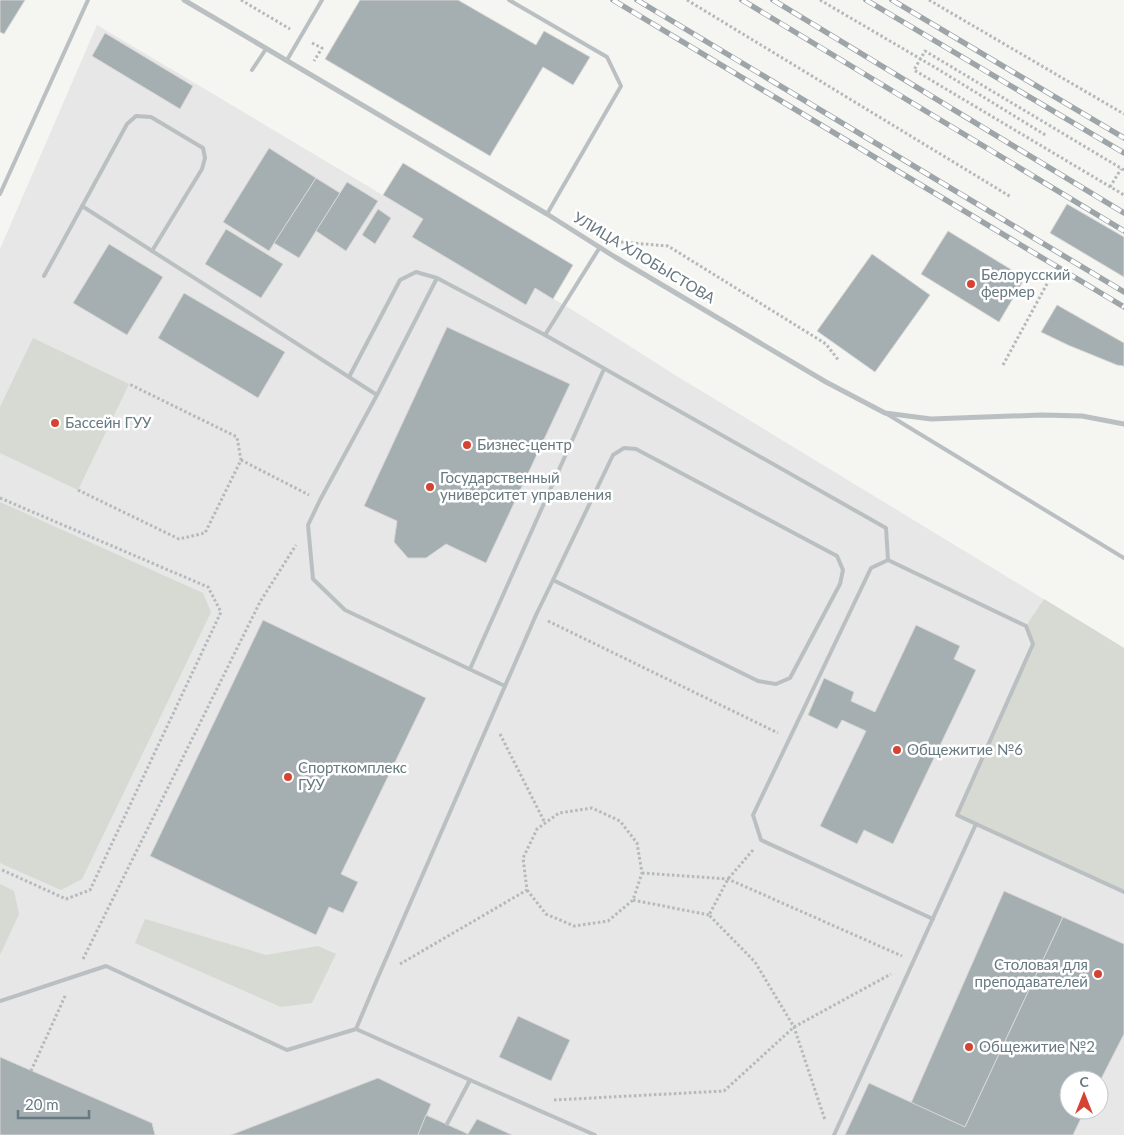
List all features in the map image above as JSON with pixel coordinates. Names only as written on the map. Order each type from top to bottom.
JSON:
[{"type":"street","name":"УЛИЦА ХЛОБЫСТОВА","points":[[184,0],[547,214],[819,378],[885,413],[931,419],[1042,415],[1082,416],[1124,424]]},
{"type":"lane","points":[[0,194],[88,0]]},
{"type":"lane","points":[[287,60],[322,0]]},
{"type":"lane","points":[[509,0],[607,57],[621,86],[547,214]]},
{"type":"lane","points":[[252,70],[266,49]]},
{"type":"lane","points":[[44,276],[127,124],[136,116],[152,117],[203,148],[205,158],[202,169],[152,251]]},
{"type":"lane","points":[[82,206],[377,395]]},
{"type":"lane","points":[[545,335],[600,247]]},
{"type":"lane","points":[[349,377],[400,280],[416,272],[437,278],[545,335],[886,528],[888,560]]},
{"type":"lane","points":[[437,278],[308,525],[313,579],[345,610],[505,686]]},
{"type":"lane","points":[[470,669],[604,369]]},
{"type":"lane","points":[[885,413],[1124,558]]},
{"type":"lane","points":[[356,1029],[536,615],[612,455],[624,448],[636,449],[837,556],[843,570],[840,584],[790,678],[776,684],[758,681],[553,580]]},
{"type":"lane","points":[[888,560],[871,568],[753,815],[761,840],[933,919]]},
{"type":"lane","points":[[888,560],[1026,626],[1033,644],[957,815],[1124,892]]},
{"type":"lane","points":[[834,1135],[976,824]]},
{"type":"lane","points":[[0,1001],[106,966],[287,1050],[356,1029],[595,1135]]},
{"type":"lane","points":[[447,1124],[470,1080]]},
{"type":"path","points":[[241,0],[322,48],[313,64]]},
{"type":"path","points":[[687,0],[1010,197]]},
{"type":"path","points":[[820,0],[1047,136]]},
{"type":"path","points":[[929,0],[1124,114]]},
{"type":"path","points":[[1110,187],[1123,170],[925,51],[914,70],[1124,196]]},
{"type":"path","points":[[618,242],[668,246],[826,344],[839,361]]},
{"type":"path","points":[[1003,365],[1048,282]]},
{"type":"path","points":[[78,490],[179,539],[205,533],[241,460],[237,437],[129,384]]},
{"type":"path","points":[[241,460],[320,500]]},
{"type":"path","points":[[0,498],[208,587],[222,612],[90,890],[66,899],[0,869]]},
{"type":"path","points":[[31,1070],[74,977],[260,602],[308,525]]},
{"type":"path","points":[[536,615],[790,739]]},
{"type":"path","points":[[491,717],[544,823]]},
{"type":"path","points":[[592,808],[620,821],[637,843],[642,873],[632,900],[608,921],[574,926],[546,914],[527,890],[523,858],[537,829],[544,823],[559,813],[592,808]]},
{"type":"path","points":[[709,916],[728,879],[761,840]]},
{"type":"path","points":[[642,873],[728,879],[914,962]]},
{"type":"path","points":[[378,977],[527,890]]},
{"type":"path","points":[[632,900],[709,916],[755,962],[794,1027],[827,1126]]},
{"type":"path","points":[[550,1100],[724,1091],[794,1027],[914,962]]},
{"type":"shaded area","name":"Государственный университет управления","points":[[97,25],[423,219],[412,237],[526,304],[535,288],[1124,648],[1124,1135],[0,1135],[0,249]]},
{"type":"shaded area","name":"Бассейн ГУУ","points":[[33,338],[129,384],[78,490],[0,453],[0,407]]},
{"type":"shaded area","points":[[0,502],[203,593],[211,612],[82,879],[61,890],[0,863]]},
{"type":"shaded area","points":[[1044,599],[1124,648],[1124,892],[957,815],[1033,644],[1026,626]]},
{"type":"shaded area","points":[[0,884],[14,891],[19,914],[0,955]]},
{"type":"shaded area","points":[[145,919],[266,955],[318,946],[336,954],[312,1003],[281,1007],[135,943]]},
{"type":"building","points":[[0,0],[25,0],[4,34],[0,32]]},
{"type":"building","points":[[360,0],[458,0],[536,45],[544,31],[590,57],[573,85],[543,67],[490,156],[325,59]]},
{"type":"building","points":[[105,33],[193,86],[180,109],[92,56]]},
{"type":"building","points":[[269,148],[316,178],[269,251],[223,222]]},
{"type":"building","points":[[403,163],[573,265],[553,299],[535,288],[526,305],[412,237],[423,219],[383,195]]},
{"type":"building","points":[[316,178],[340,193],[299,258],[274,243]]},
{"type":"building","points":[[347,182],[378,201],[346,251],[316,231]]},
{"type":"building","points":[[1067,204],[1124,237],[1124,277],[1050,233]]},
{"type":"building","points":[[378,209],[391,218],[375,244],[362,235]]},
{"type":"building","points":[[226,229],[283,264],[261,298],[205,264]]},
{"type":"building","points":[[948,231],[1025,278],[999,322],[921,274]]},
{"type":"building","points":[[109,244],[163,277],[127,335],[73,303]]},
{"type":"building","points":[[872,254],[930,295],[875,372],[817,331]]},
{"type":"building","points":[[184,293],[285,352],[258,398],[158,338]]},
{"type":"building","points":[[1057,305],[1124,343],[1124,366],[1117,365],[1068,345],[1041,332]]},
{"type":"building","name":"Бизнес-центр","points":[[447,327],[570,384],[486,563],[446,544],[426,558],[408,558],[394,542],[397,521],[364,506]]},
{"type":"building","name":"Спорткомплекс ГУУ","points":[[263,620],[426,698],[341,874],[358,882],[343,913],[329,907],[316,935],[150,856]]},
{"type":"building","name":"Общежитие №6","points":[[916,625],[960,646],[954,659],[976,670],[893,844],[864,830],[857,844],[820,826],[866,731],[842,720],[837,729],[808,715],[824,678],[854,692],[851,701],[875,712]]},
{"type":"building","name":"Общежитие №2","points":[[1004,891],[1063,917],[965,1127],[911,1103]]},
{"type":"building","points":[[1063,917],[1124,944],[1124,1034],[1106,1070],[1059,1070],[1059,1120],[1080,1120],[1073,1135],[845,1135],[869,1083],[965,1127]]},
{"type":"building","points":[[518,1016],[570,1040],[551,1081],[499,1057]]},
{"type":"building","points":[[0,1057],[152,1123],[155,1135],[0,1135]]},
{"type":"building","points":[[378,1078],[431,1104],[418,1135],[231,1135]]},
{"type":"building","points":[[426,1115],[468,1134],[477,1119],[512,1135],[418,1135]]},
{"type":"railway","points":[[613,0],[1124,307]]},
{"type":"railway","points":[[637,0],[1124,292]]},
{"type":"railway","points":[[742,0],[1124,231]]},
{"type":"railway","points":[[773,0],[1124,213]]},
{"type":"railway","points":[[866,0],[1124,153]]},
{"type":"railway","points":[[892,0],[1124,138]]},
{"type":"place","name":"Белорусский фермер","points":[[971,284]]},
{"type":"place","name":"Бассейн ГУУ","points":[[55,423]]},
{"type":"place","name":"Бизнес-центр","points":[[467,445]]},
{"type":"place","name":"Государственный университет управления","points":[[430,487]]},
{"type":"place","name":"Общежитие №6","points":[[897,750]]},
{"type":"place","name":"Спорткомплекс ГУУ","points":[[288,777]]},
{"type":"place","name":"Столовая для преподавателей","points":[[1098,974]]},
{"type":"place","name":"Общежитие №2","points":[[969,1047]]}]
